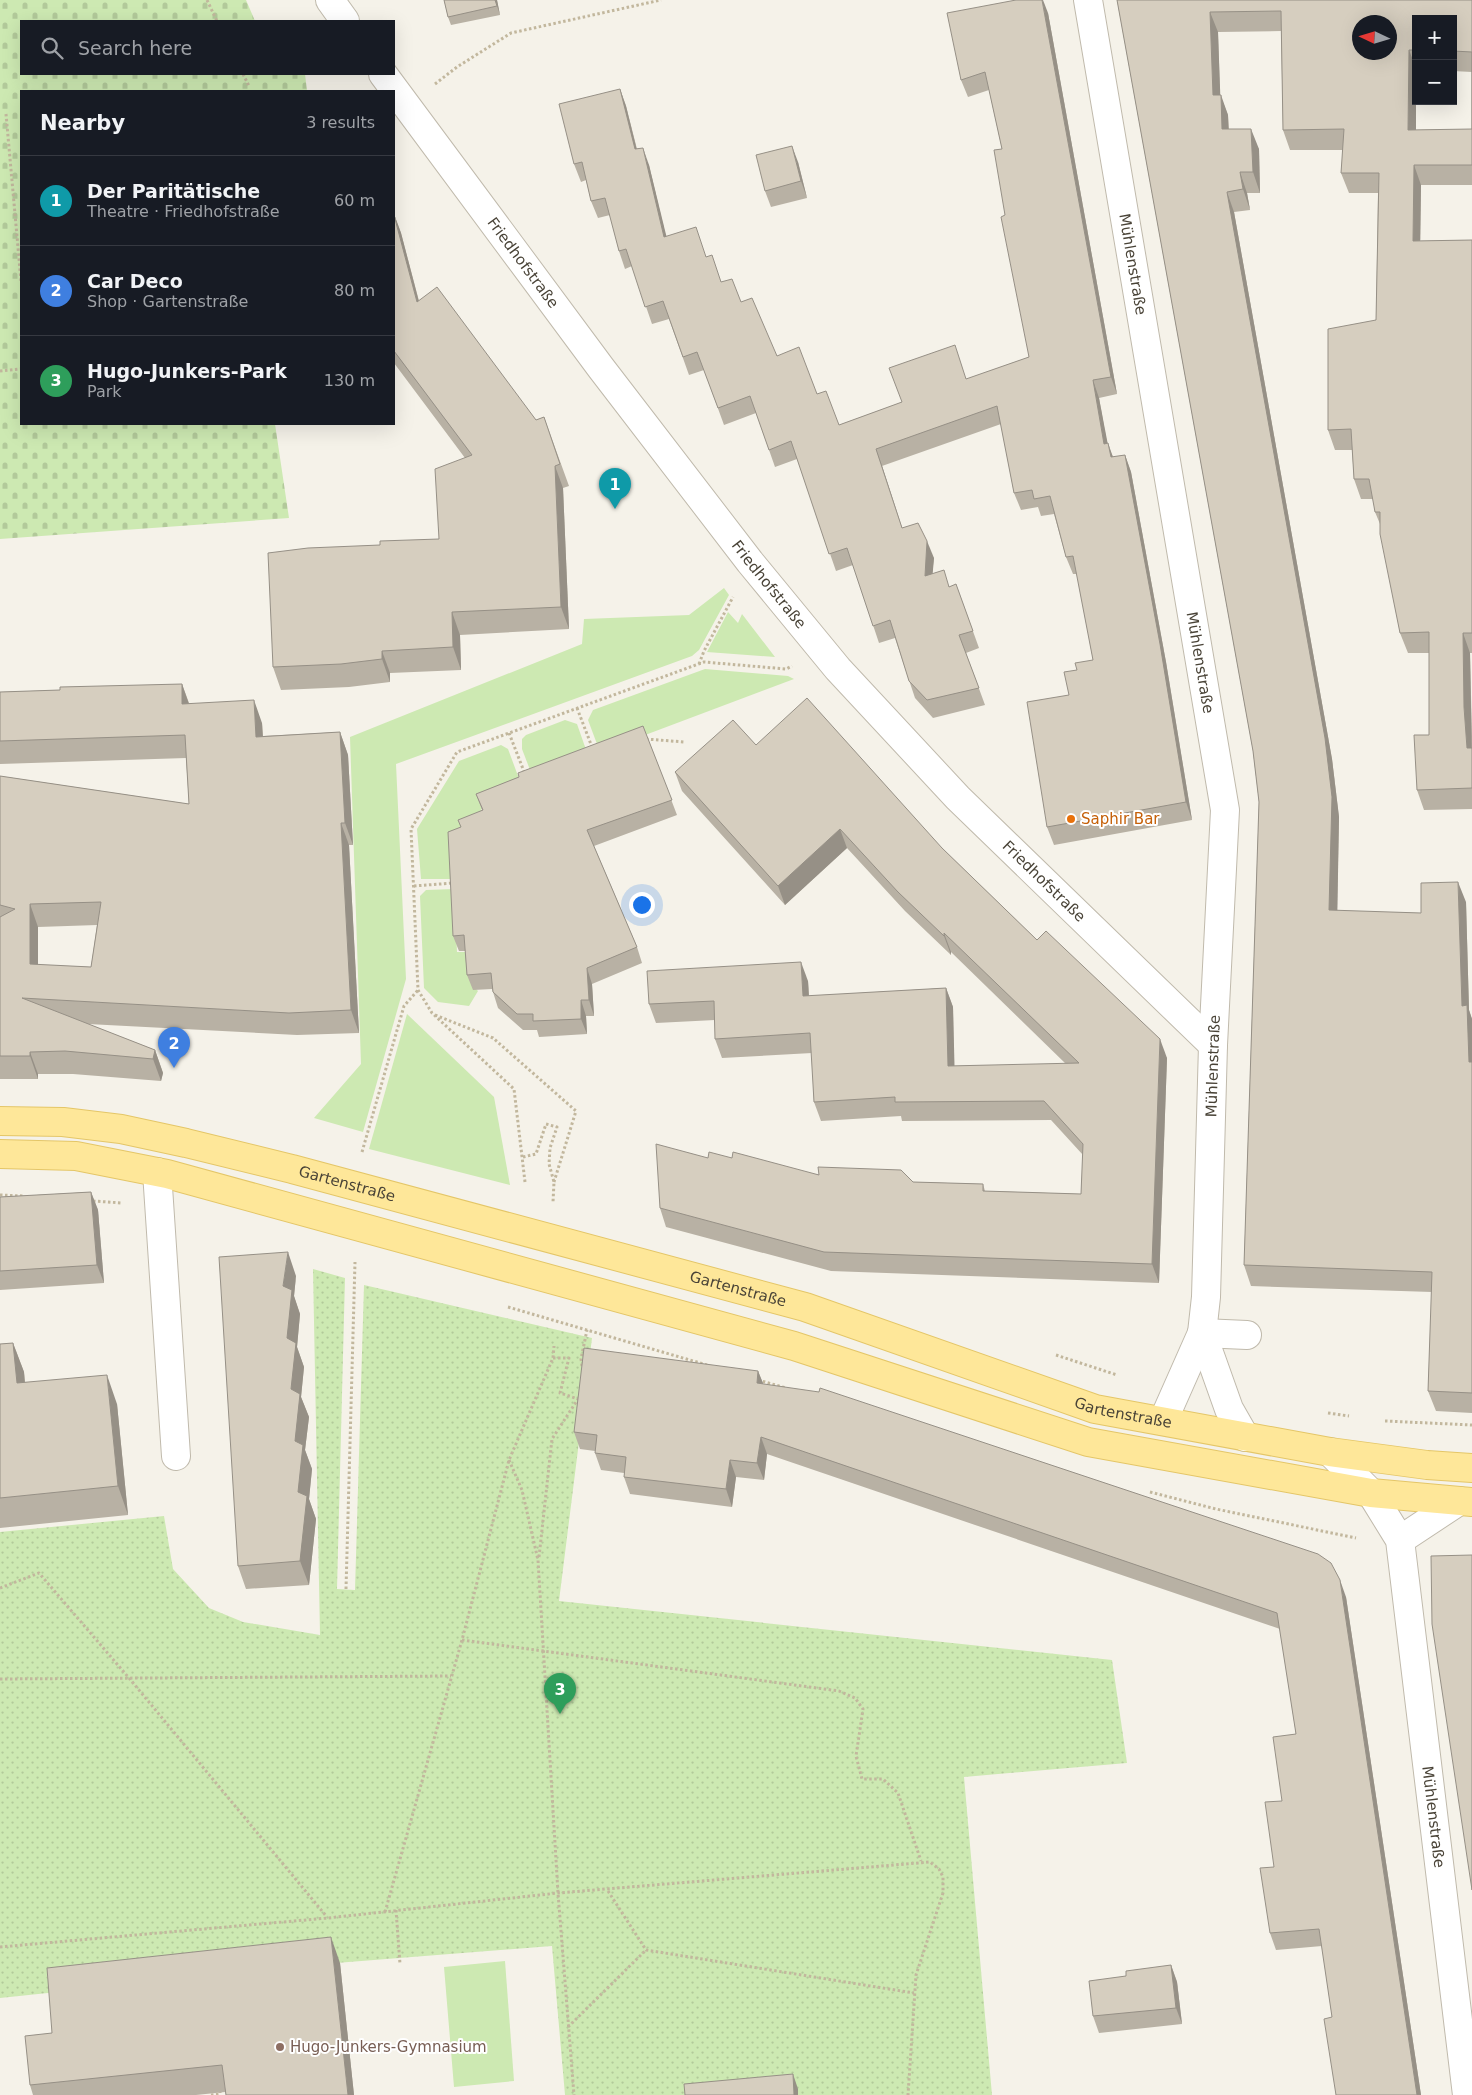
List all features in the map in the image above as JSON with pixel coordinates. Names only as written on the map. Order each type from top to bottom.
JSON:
[{"type":"main road","name":"Gartenstraße","points":[[0,1121],[63,1122],[121,1129],[292,1169],[805,1307],[1095,1409],[1330,1452],[1426,1465],[1472,1468]]},
{"type":"main road","points":[[0,1154],[76,1156],[157,1172],[794,1346],[1088,1442],[1372,1494],[1465,1502]]},
{"type":"street","points":[[330,0],[345,20]]},
{"type":"street","name":"Mühlenstraße","points":[[1088,0],[1225,810],[1214,1045],[1206,1297],[1202,1333],[1163,1422]]},
{"type":"street","name":"Friedhofstraße","points":[[384,75],[601,368],[750,562],[838,669],[958,798],[1214,1045]]},
{"type":"street","points":[[157,1172],[176,1456]]},
{"type":"street","points":[[1202,1333],[1247,1335]]},
{"type":"street","name":"Mühlenstraße","points":[[1202,1333],[1229,1409],[1245,1437]]},
{"type":"street","name":"Mühlenstraße","points":[[1330,1452],[1372,1494],[1400,1540],[1467,2095]]},
{"type":"street","points":[[1400,1540],[1465,1502]]},
{"type":"path","points":[[207,0],[217,20]]},
{"type":"path","points":[[407,106],[457,67],[511,33],[661,0]]},
{"type":"path","points":[[244,75],[249,86]]},
{"type":"path","points":[[6,114],[20,270]]},
{"type":"path","points":[[0,371],[20,369]]},
{"type":"path","points":[[699,664],[750,562]]},
{"type":"path","points":[[525,1182],[514,1089],[432,1013],[418,990],[411,829],[457,752],[704,662],[786,669],[824,651]]},
{"type":"path","points":[[577,708],[593,750]]},
{"type":"path","points":[[509,733],[527,777]]},
{"type":"path","points":[[640,742],[649,738],[684,742]]},
{"type":"path","points":[[414,886],[455,883]]},
{"type":"path","points":[[362,1153],[404,1006],[418,990]]},
{"type":"path","points":[[432,1013],[493,1038],[576,1111],[554,1182],[553,1205]]},
{"type":"path","points":[[523,1157],[536,1154],[546,1124],[557,1127],[550,1148],[549,1164],[554,1182]]},
{"type":"path","points":[[0,1195],[30,1197]]},
{"type":"path","points":[[90,1201],[160,1206]]},
{"type":"path","points":[[346,1589],[355,1227]]},
{"type":"path","points":[[354,1262],[364,1265]]},
{"type":"path","points":[[504,1306],[708,1365]]},
{"type":"path","points":[[582,1368],[581,1359],[587,1330]]},
{"type":"path","points":[[385,1912],[462,1640],[509,1460],[554,1358],[554,1346]]},
{"type":"path","points":[[554,1358],[569,1358],[560,1394],[578,1399]]},
{"type":"path","points":[[756,1379],[794,1390]]},
{"type":"path","points":[[538,1560],[543,1534],[552,1439],[578,1399],[580,1391]]},
{"type":"path","points":[[1324,1412],[1352,1417]]},
{"type":"path","points":[[1381,1421],[1472,1424]]},
{"type":"path","points":[[509,1460],[522,1490],[538,1560],[558,1893],[574,2095]]},
{"type":"path","points":[[1144,1490],[1216,1509],[1355,1538],[1400,1540]]},
{"type":"path","points":[[0,1588],[39,1573],[129,1678],[328,1918]]},
{"type":"path","points":[[462,1640],[839,1691],[854,1698],[863,1709],[856,1756],[862,1779],[883,1779],[898,1793],[921,1861]]},
{"type":"path","points":[[0,1679],[451,1676]]},
{"type":"path","points":[[0,1947],[328,1918],[558,1893],[921,1861],[930,1862],[939,1869],[944,1885],[916,1975],[908,2095]]},
{"type":"path","points":[[608,1890],[646,1950],[914,1993]]},
{"type":"path","points":[[396,1910],[400,1964]]},
{"type":"path","points":[[568,2027],[646,1950]]},
{"type":"path","points":[[211,2095],[220,2094],[220,2090],[227,2089]]},
{"type":"green space","points":[[0,0],[246,0],[255,20],[20,20],[20,75],[305,75],[307,90],[20,90],[20,425],[275,425],[289,518],[0,539]]},
{"type":"green space","points":[[724,588],[729,595],[699,650],[692,656],[396,764],[406,979],[363,1132],[314,1118],[361,1064],[350,737],[582,644],[584,619],[689,615]]},
{"type":"green space","points":[[728,612],[738,623],[742,614],[775,657],[707,652]]},
{"type":"green space","points":[[705,669],[788,676],[794,679],[600,752],[588,720],[593,710]]},
{"type":"green space","points":[[565,720],[577,724],[590,761],[535,783],[522,749],[522,739],[526,735]]},
{"type":"green space","points":[[501,745],[508,749],[524,792],[481,809],[487,825],[454,879],[421,879],[417,829],[459,761]]},
{"type":"green space","points":[[454,889],[457,952],[469,952],[471,984],[478,991],[469,1006],[438,1002],[424,988],[420,896],[426,890]]},
{"type":"green space","points":[[407,1014],[494,1097],[510,1185],[369,1149]]},
{"type":"green space","points":[[313,1269],[345,1278],[337,1589],[355,1590],[364,1285],[592,1338],[559,1601],[1112,1660],[1127,1763],[964,1777],[992,2095],[565,2095],[552,1946],[336,1963],[0,1998],[0,1532],[164,1516],[173,1569],[209,1608],[243,1622],[320,1635]]},
{"type":"green space","points":[[505,1961],[514,2081],[454,2087],[444,1967]]},
{"type":"building","points":[[444,0],[495,0],[497,6],[448,17]]},
{"type":"building","points":[[1016,0],[1042,0],[1111,377],[1093,380],[1104,444],[1108,443],[1111,457],[1125,455],[1160,644],[1186,802],[1047,827],[1027,702],[1069,695],[1064,672],[1077,670],[1075,663],[1093,660],[1073,556],[1066,557],[1050,496],[1034,499],[1032,490],[1014,493],[997,406],[876,449],[902,528],[918,523],[927,541],[925,576],[944,570],[949,587],[956,584],[973,631],[959,635],[979,688],[927,700],[909,681],[890,620],[873,626],[847,548],[829,554],[791,441],[769,450],[750,396],[718,408],[697,352],[683,357],[663,301],[645,307],[626,249],[619,251],[605,198],[591,201],[582,162],[574,164],[559,104],[620,89],[635,149],[643,148],[664,237],[696,227],[706,257],[712,255],[721,282],[732,279],[741,302],[752,298],[777,356],[799,347],[817,394],[826,391],[839,425],[902,402],[889,368],[955,345],[966,379],[1029,357],[1001,217],[1005,215],[994,150],[1002,149],[985,72],[961,80],[947,13]]},
{"type":"building","points":[[1117,0],[1472,0],[1472,52],[1457,51],[1457,15],[1412,15],[1412,50],[1409,50],[1408,130],[1472,129],[1472,165],[1414,165],[1413,241],[1472,240],[1472,633],[1463,633],[1464,707],[1467,748],[1472,748],[1472,788],[1417,790],[1414,735],[1429,735],[1429,632],[1400,633],[1380,534],[1380,512],[1375,512],[1369,479],[1354,479],[1351,429],[1328,430],[1328,329],[1376,320],[1379,173],[1341,173],[1344,129],[1283,130],[1281,11],[1210,12],[1213,95],[1221,95],[1222,129],[1251,129],[1253,172],[1240,172],[1243,189],[1227,192],[1325,738],[1332,797],[1329,910],[1421,913],[1421,883],[1458,882],[1462,1006],[1467,1005],[1469,1062],[1472,1062],[1472,1393],[1428,1391],[1432,1272],[1244,1265],[1259,802],[1253,751]]},
{"type":"building","points":[[792,146],[801,181],[765,191],[756,155]]},
{"type":"building","points":[[395,219],[417,302],[437,287],[536,420],[544,417],[560,464],[555,466],[561,607],[452,612],[453,647],[382,651],[382,659],[341,664],[273,667],[268,553],[308,548],[380,545],[380,541],[439,539],[435,469],[472,455],[395,352]]},
{"type":"building","points":[[182,684],[182,704],[254,700],[256,737],[340,732],[345,823],[341,823],[351,1010],[289,1013],[22,998],[155,1050],[153,1059],[65,1051],[30,1052],[30,1056],[0,1056],[0,917],[15,909],[0,905],[0,776],[189,804],[185,735],[0,741],[0,692],[60,690],[60,687]],"holes":[[[101,902],[91,967],[30,964],[30,904]]]},
{"type":"building","points":[[807,698],[942,848],[1037,940],[1046,931],[1160,1039],[1152,1264],[824,1252],[660,1208],[656,1144],[708,1158],[709,1152],[732,1158],[733,1152],[819,1175],[818,1167],[901,1170],[913,1182],[983,1184],[983,1191],[1081,1194],[1083,1144],[1044,1101],[895,1102],[895,1097],[814,1102],[810,1033],[715,1039],[714,1001],[649,1004],[647,971],[801,962],[803,996],[946,988],[948,1066],[1079,1063],[944,933],[944,936],[898,892],[840,829],[778,886],[675,772],[733,720],[756,745]]},
{"type":"building","points":[[643,726],[672,800],[587,830],[637,947],[587,968],[589,1000],[581,1000],[581,1019],[533,1021],[533,1014],[517,1014],[493,992],[491,973],[467,975],[464,935],[453,936],[448,832],[461,827],[458,820],[483,810],[476,794],[519,777],[518,773]]},
{"type":"building","points":[[91,1192],[97,1265],[0,1271],[0,1197]]},
{"type":"building","points":[[288,1252],[283,1286],[292,1290],[287,1338],[296,1343],[291,1389],[300,1394],[295,1441],[303,1445],[298,1492],[307,1496],[300,1561],[238,1566],[219,1257]]},
{"type":"building","points":[[13,1343],[17,1383],[107,1375],[118,1486],[0,1498],[0,1344]]},
{"type":"building","points":[[584,1348],[758,1371],[757,1383],[819,1392],[820,1388],[1318,1554],[1331,1563],[1340,1580],[1417,2095],[1336,2095],[1324,2019],[1332,2017],[1319,1929],[1270,1933],[1260,1868],[1274,1867],[1265,1802],[1282,1801],[1273,1737],[1296,1734],[1277,1613],[761,1437],[757,1463],[730,1460],[726,1489],[624,1477],[626,1457],[595,1453],[597,1435],[574,1432]]},
{"type":"building","points":[[1472,1555],[1472,1890],[1432,1624],[1431,1556]]},
{"type":"building","points":[[331,1937],[348,2095],[226,2095],[222,2065],[30,2085],[25,2036],[52,2033],[47,1968]]},
{"type":"building","points":[[1171,1965],[1176,2008],[1093,2016],[1089,1981],[1126,1976],[1126,1971]]},
{"type":"building","points":[[793,2074],[794,2095],[685,2095],[684,2084]]},
{"type":"place","name":"Der Paritätische","points":[[615,509]]},
{"type":"place","name":"Saphir Bar","points":[[1071,819]]},
{"type":"place","name":"Car Deco","points":[[174,1068]]},
{"type":"place","name":"Hugo-Junkers-Park","points":[[560,1714]]},
{"type":"place","name":"Hugo-Junkers-Gymnasium","points":[[280,2047]]}]
